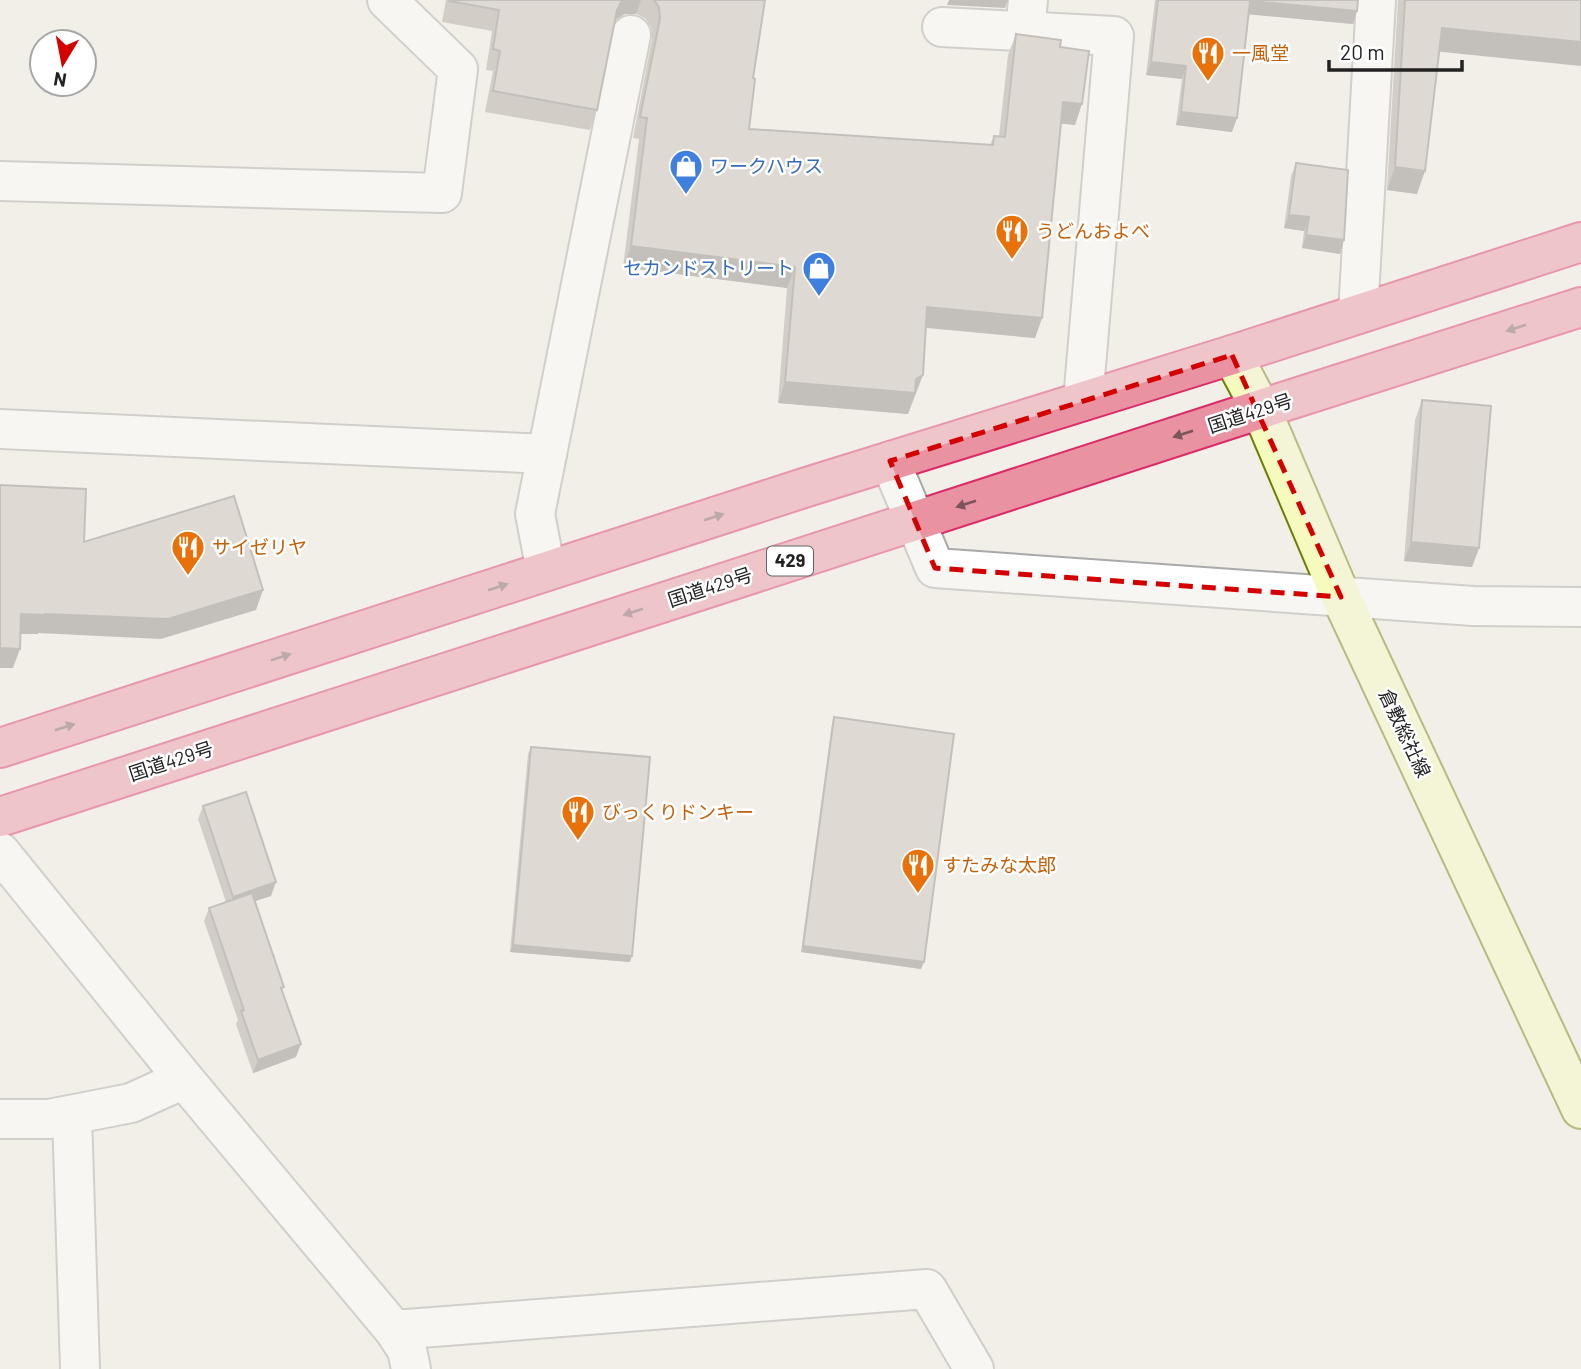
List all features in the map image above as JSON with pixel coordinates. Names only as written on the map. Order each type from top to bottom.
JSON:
[{"type":"highway","points":[[0,748],[546,571],[1581,242]]},
{"type":"highway","name":"国道429号","points":[[0,817],[1581,307]]},
{"type":"main road","name":"倉敷総社線","points":[[1232,355],[1261,409],[1341,597],[1581,1109]]},
{"type":"street","points":[[0,181],[442,194],[458,69],[387,0]]},
{"type":"street","points":[[1358,314],[1376,0]]},
{"type":"street","points":[[942,27],[1026,16],[1114,36],[1083,401]]},
{"type":"street","points":[[546,571],[536,514],[631,34]]},
{"type":"street","points":[[0,429],[547,454]]},
{"type":"street","points":[[890,461],[934,568],[1473,606],[1581,607]]},
{"type":"street","points":[[0,852],[184,1079],[394,1329],[407,1350],[411,1369]]},
{"type":"street","points":[[0,1119],[49,1119],[131,1104],[184,1079]]},
{"type":"street","points":[[72,1115],[80,1369]]},
{"type":"street","points":[[394,1329],[927,1289],[974,1369]]},
{"type":"highlighted area","points":[[1232,355],[1341,597],[935,568],[890,461]]},
{"type":"building","points":[[449,0],[622,0],[617,10],[597,110],[493,91],[500,51],[493,49],[499,10]]},
{"type":"building","points":[[654,0],[765,0],[753,78],[749,129],[993,145],[994,136],[1005,137],[1016,34],[1061,40],[1060,47],[1089,51],[1082,104],[1063,102],[1042,318],[927,307],[923,375],[916,379],[915,393],[785,382],[795,267],[631,246],[647,118],[640,117],[660,19],[659,7]]},
{"type":"building","points":[[1158,0],[1358,0],[1357,11],[1250,1],[1237,118],[1181,112],[1186,66],[1151,62]]},
{"type":"building","points":[[1405,0],[1581,0],[1581,42],[1442,28],[1425,171],[1395,167]]},
{"type":"building","points":[[1296,163],[1348,170],[1344,240],[1306,235],[1309,217],[1289,215]]},
{"type":"building","points":[[1422,400],[1491,406],[1479,548],[1411,542]]},
{"type":"building","points":[[0,485],[86,489],[84,542],[234,496],[263,590],[168,619],[21,614],[20,649],[0,648]]},
{"type":"building","points":[[834,717],[954,734],[924,962],[803,946]]},
{"type":"building","points":[[531,747],[650,757],[632,956],[513,945]]},
{"type":"building","points":[[246,792],[276,882],[233,897],[203,806]]},
{"type":"building","points":[[252,893],[301,1044],[258,1060],[209,908]]},
{"type":"place","name":"一風堂","points":[[1208,83]]},
{"type":"place","name":"ワークハウス","points":[[686,196]]},
{"type":"place","name":"うどんおよべ","points":[[1012,261]]},
{"type":"place","name":"セカンドストリート","points":[[819,298]]},
{"type":"place","name":"サイゼリヤ","points":[[188,577]]},
{"type":"place","name":"びっくりドンキー","points":[[578,842]]},
{"type":"place","name":"すたみな太郎","points":[[918,895]]}]
